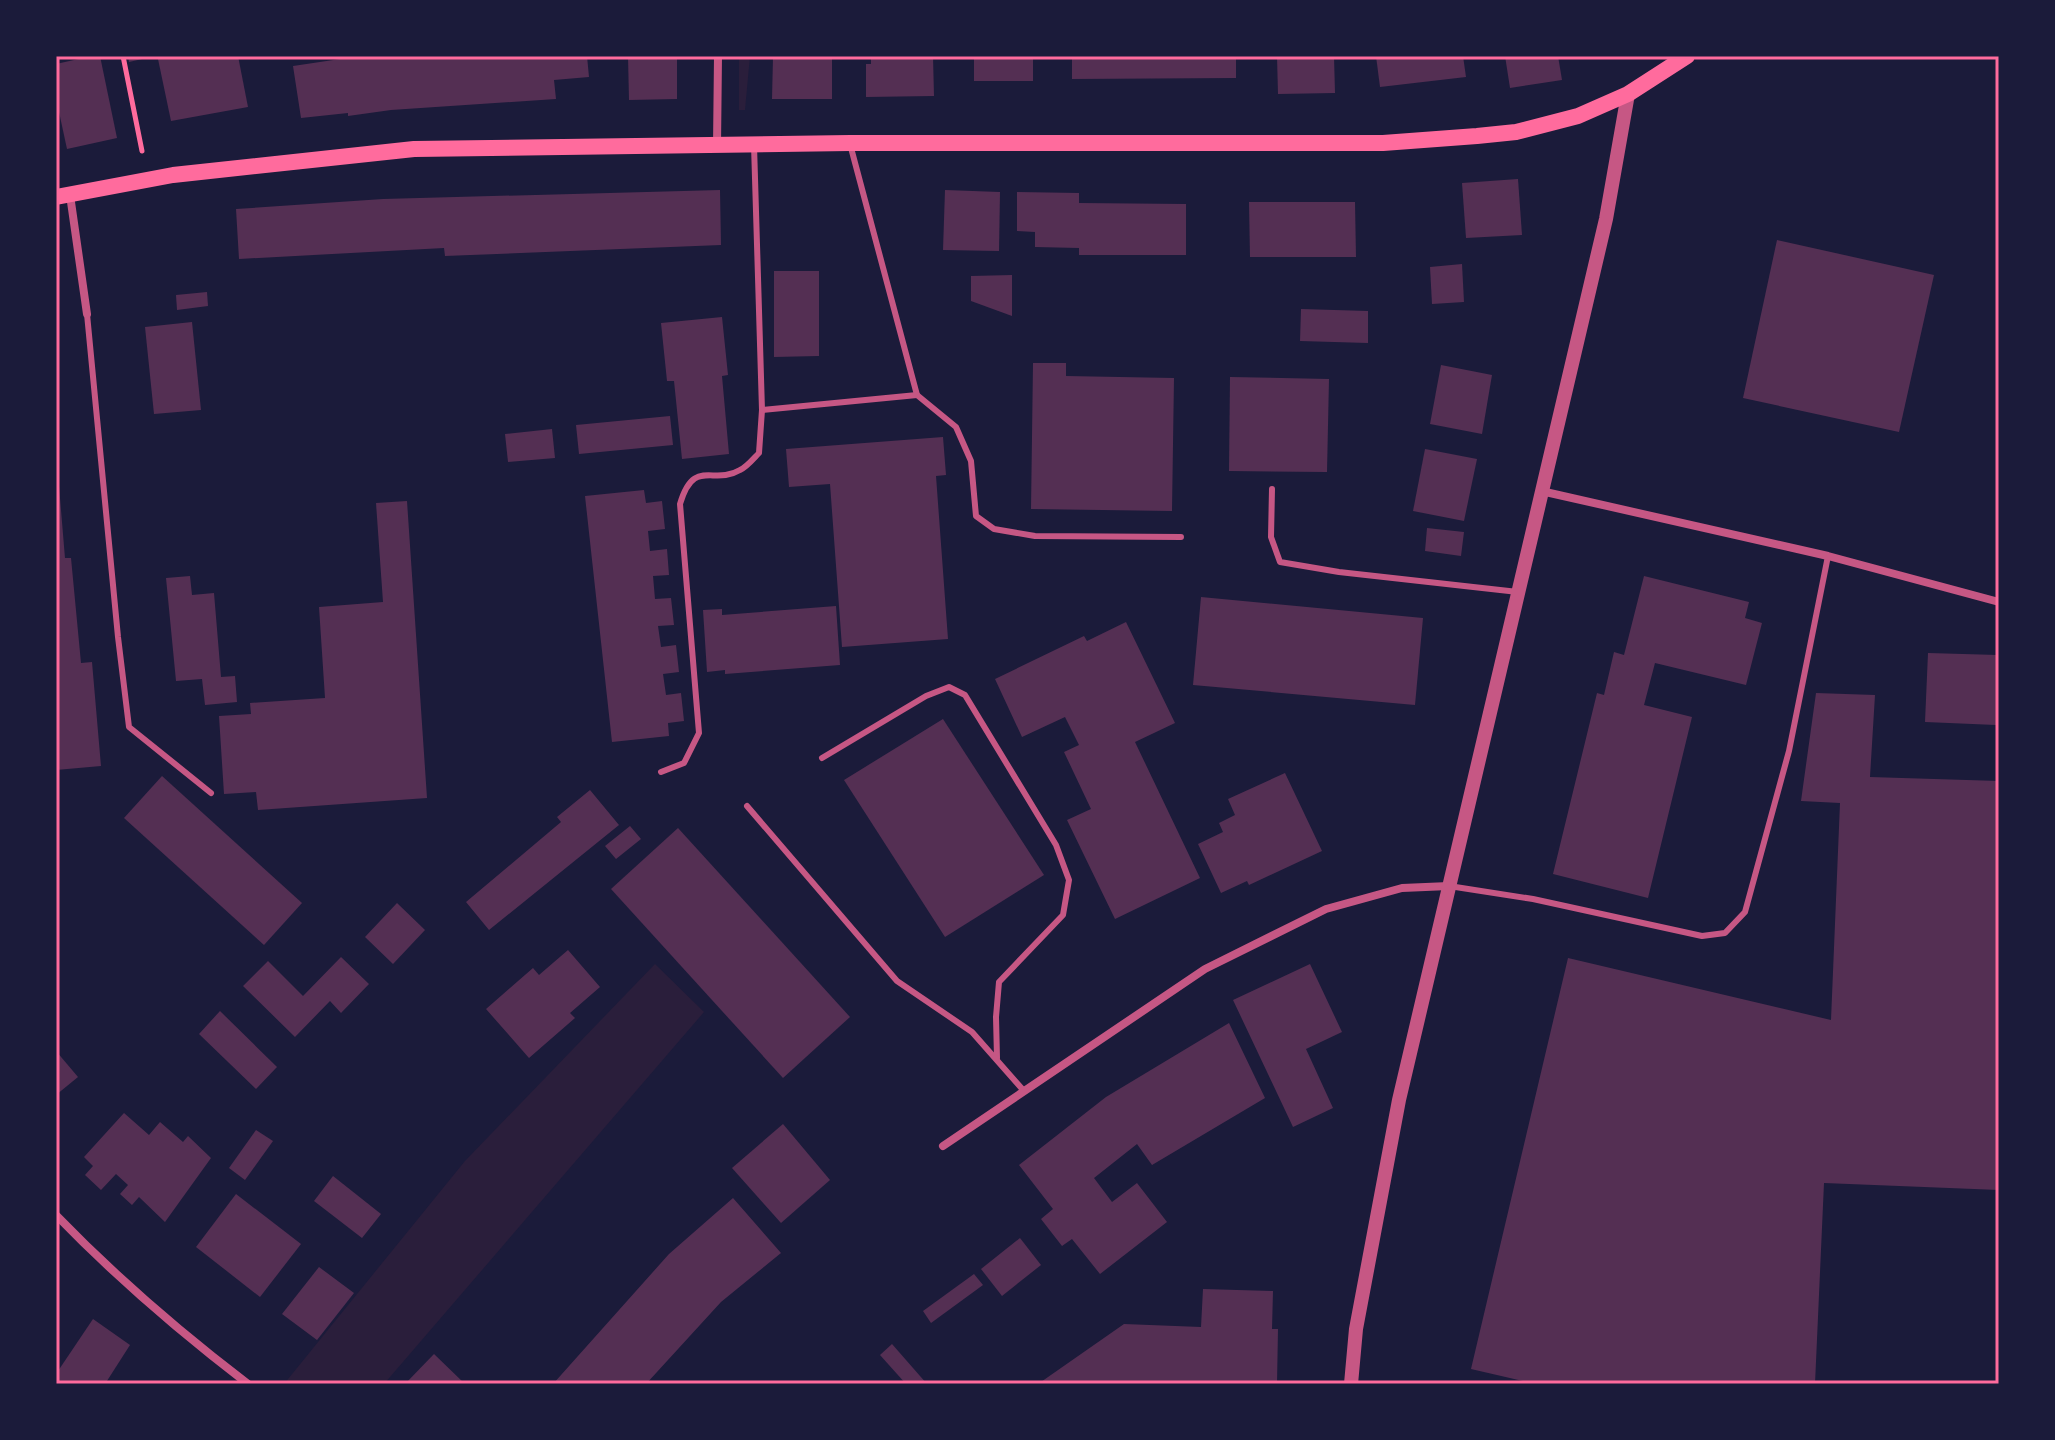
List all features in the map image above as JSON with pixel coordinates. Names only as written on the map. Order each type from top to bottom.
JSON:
[{"type":"main road","points":[[63,196],[173,175],[414,149],[850,143],[1383,143],[1516,132],[1578,116],[1628,94],[1687,56]]},
{"type":"street","points":[[717,146],[718,56]]},
{"type":"street","points":[[1351,1384],[1356,1329],[1393,1130],[1604,232],[1628,94]]},
{"type":"street","points":[[63,196],[87,314]]},
{"type":"street","points":[[1541,490],[1828,556],[1999,602]]},
{"type":"street","points":[[943,1146],[1205,969],[1326,909],[1402,888],[1449,886]]},
{"type":"street","points":[[56,1215],[195,1344],[248,1384]]},
{"type":"lane","points":[[850,143],[917,395],[956,427],[971,461],[976,516],[994,529],[1035,536],[1181,537]]},
{"type":"lane","points":[[661,772],[684,763],[699,733],[680,504],[685,486],[698,476],[739,472],[759,453],[762,410],[754,145]]},
{"type":"lane","points":[[87,314],[129,727],[211,793]]},
{"type":"lane","points":[[762,410],[917,395]]},
{"type":"lane","points":[[1272,489],[1271,537],[1280,562],[1339,572],[1518,592]]},
{"type":"lane","points":[[1449,886],[1533,899],[1702,936],[1725,933],[1745,912],[1789,751],[1828,556]]},
{"type":"lane","points":[[822,758],[926,696],[949,687],[965,695],[1056,845],[1069,880],[1063,915],[999,982],[997,1058]]},
{"type":"lane","points":[[747,806],[897,981],[972,1032],[1024,1091]]},
{"type":"path","points":[[123,56],[142,151]]},
{"type":"shaded area","points":[[739,56],[750,56],[745,110],[739,110]]},
{"type":"shaded area","points":[[655,964],[704,1012],[384,1384],[284,1384],[465,1161]]},
{"type":"building","points":[[100,56],[117,138],[67,149],[56,98],[56,64]]},
{"type":"building","points":[[128,56],[151,56],[151,57],[129,62]]},
{"type":"building","points":[[165,56],[238,56],[248,107],[171,121],[158,59]]},
{"type":"building","points":[[340,56],[587,56],[589,77],[554,80],[556,99],[301,118],[293,66],[340,59]]},
{"type":"building","points":[[628,56],[677,56],[677,99],[629,100]]},
{"type":"building","points":[[871,56],[933,56],[934,96],[866,97],[866,64],[871,64]]},
{"type":"building","points":[[974,56],[1033,56],[1033,81],[974,81]]},
{"type":"building","points":[[1072,56],[1236,56],[1236,78],[1072,79]]},
{"type":"building","points":[[1277,56],[1334,56],[1335,93],[1278,94]]},
{"type":"building","points":[[1376,56],[1463,56],[1466,77],[1380,87]]},
{"type":"building","points":[[1505,56],[1558,56],[1562,80],[1510,88]]},
{"type":"building","points":[[773,57],[832,58],[832,99],[772,99]]},
{"type":"building","points":[[1518,179],[1522,235],[1466,238],[1462,183]]},
{"type":"building","points":[[720,190],[721,245],[445,256],[444,248],[239,259],[236,209],[383,199]]},
{"type":"building","points":[[945,190],[1000,192],[999,251],[943,250]]},
{"type":"building","points":[[1017,192],[1079,193],[1079,203],[1186,204],[1186,255],[1079,255],[1079,248],[1035,247],[1035,232],[1017,231]]},
{"type":"building","points":[[1249,202],[1355,202],[1356,257],[1250,257]]},
{"type":"building","points":[[1777,240],[1934,275],[1899,432],[1743,398]]},
{"type":"building","points":[[1462,264],[1464,302],[1432,304],[1430,267]]},
{"type":"building","points":[[774,271],[819,271],[819,356],[774,357]]},
{"type":"building","points":[[1012,275],[1012,316],[971,301],[971,276]]},
{"type":"building","points":[[207,292],[208,306],[177,310],[176,295]]},
{"type":"building","points":[[1301,309],[1368,311],[1368,343],[1300,341]]},
{"type":"building","points":[[722,317],[728,375],[722,376],[729,454],[682,459],[674,381],[667,381],[661,323]]},
{"type":"building","points":[[192,322],[201,410],[154,414],[145,327]]},
{"type":"building","points":[[1033,363],[1066,363],[1066,376],[1174,378],[1172,511],[1031,509]]},
{"type":"building","points":[[1441,365],[1492,375],[1482,434],[1430,424]]},
{"type":"building","points":[[1230,377],[1329,379],[1327,472],[1229,471]]},
{"type":"building","points":[[670,416],[673,445],[579,454],[576,425]]},
{"type":"building","points":[[552,429],[555,458],[508,462],[505,434]]},
{"type":"building","points":[[943,437],[946,475],[936,476],[948,639],[842,647],[830,484],[789,487],[786,449]]},
{"type":"building","points":[[1425,449],[1477,459],[1464,521],[1413,511]]},
{"type":"building","points":[[56,474],[65,558],[71,558],[81,663],[92,662],[101,766],[56,770]]},
{"type":"building","points":[[644,490],[646,503],[662,501],[665,529],[648,531],[650,551],[667,549],[669,575],[653,576],[655,599],[671,598],[674,625],[658,626],[661,647],[676,645],[679,672],[663,674],[666,695],[681,693],[684,721],[668,723],[669,736],[612,742],[585,496]]},
{"type":"building","points":[[407,501],[427,798],[258,810],[256,792],[224,794],[219,716],[251,714],[250,703],[325,698],[319,607],[383,602],[376,503]]},
{"type":"building","points":[[1427,528],[1464,532],[1461,556],[1425,551]]},
{"type":"building","points":[[190,576],[192,595],[214,593],[221,677],[235,676],[237,702],[205,705],[202,679],[176,681],[166,578]]},
{"type":"building","points":[[1644,576],[1749,602],[1745,618],[1762,623],[1746,685],[1655,663],[1644,705],[1692,717],[1648,898],[1553,874],[1597,693],[1604,695],[1614,652],[1624,655]]},
{"type":"building","points":[[1201,597],[1423,618],[1415,705],[1193,685]]},
{"type":"building","points":[[836,606],[840,665],[725,674],[725,670],[707,672],[703,610],[722,609],[722,615]]},
{"type":"building","points":[[1126,622],[1175,723],[1135,742],[1200,878],[1115,919],[1067,820],[1091,809],[1064,752],[1079,745],[1065,717],[1022,737],[995,679],[1084,636],[1087,641]]},
{"type":"building","points":[[1928,653],[1998,655],[1996,725],[1925,722]]},
{"type":"building","points":[[1816,693],[1875,695],[1870,777],[1999,781],[1999,1190],[1824,1183],[1815,1384],[1536,1384],[1471,1369],[1568,958],[1831,1020],[1840,803],[1801,801]]},
{"type":"building","points":[[943,719],[1044,875],[945,937],[844,780]]},
{"type":"building","points":[[1285,773],[1322,851],[1249,885],[1247,881],[1221,893],[1198,844],[1223,832],[1219,823],[1235,815],[1228,799]]},
{"type":"building","points":[[162,776],[302,903],[264,945],[124,818]]},
{"type":"building","points":[[590,790],[619,825],[489,930],[466,902],[561,822],[557,817]]},
{"type":"building","points":[[630,826],[641,839],[616,859],[605,846]]},
{"type":"building","points":[[678,828],[850,1017],[783,1078],[611,889]]},
{"type":"building","points":[[397,903],[425,930],[393,964],[365,937]]},
{"type":"building","points":[[568,950],[600,987],[570,1013],[575,1018],[529,1058],[486,1009],[533,968],[539,975]]},
{"type":"building","points":[[341,957],[369,984],[341,1013],[330,1001],[295,1037],[243,986],[268,961],[303,996]]},
{"type":"building","points":[[1310,964],[1342,1032],[1306,1049],[1333,1108],[1293,1127],[1233,1000]]},
{"type":"building","points":[[220,1011],[277,1067],[256,1089],[199,1034]]},
{"type":"building","points":[[1229,1023],[1265,1098],[1152,1165],[1137,1144],[1094,1178],[1112,1202],[1137,1183],[1167,1222],[1100,1274],[1072,1239],[1062,1246],[1041,1219],[1053,1209],[1019,1165],[1106,1097]]},
{"type":"building","points":[[56,1051],[78,1077],[56,1095]]},
{"type":"building","points":[[124,1113],[149,1135],[160,1122],[183,1142],[188,1136],[211,1158],[165,1222],[139,1197],[132,1205],[120,1194],[128,1185],[116,1174],[101,1190],[85,1175],[93,1166],[84,1157]]},
{"type":"building","points":[[783,1124],[830,1180],[781,1223],[732,1168]]},
{"type":"building","points":[[256,1130],[273,1141],[245,1180],[229,1168]]},
{"type":"building","points":[[333,1176],[381,1214],[362,1238],[314,1201]]},
{"type":"building","points":[[236,1194],[301,1244],[260,1297],[196,1247]]},
{"type":"building","points":[[733,1198],[781,1253],[721,1302],[646,1384],[553,1384],[669,1254]]},
{"type":"building","points":[[1020,1238],[1041,1265],[1002,1296],[981,1269]]},
{"type":"building","points":[[319,1267],[354,1293],[317,1340],[282,1314]]},
{"type":"building","points":[[974,1274],[983,1285],[931,1323],[923,1311]]},
{"type":"building","points":[[1203,1289],[1273,1291],[1272,1329],[1278,1329],[1277,1384],[1038,1384],[1124,1324],[1201,1327]]},
{"type":"building","points":[[93,1319],[130,1345],[105,1384],[56,1384],[56,1374]]},
{"type":"building","points":[[892,1344],[927,1384],[906,1384],[880,1355]]},
{"type":"building","points":[[434,1354],[465,1384],[405,1384]]}]
